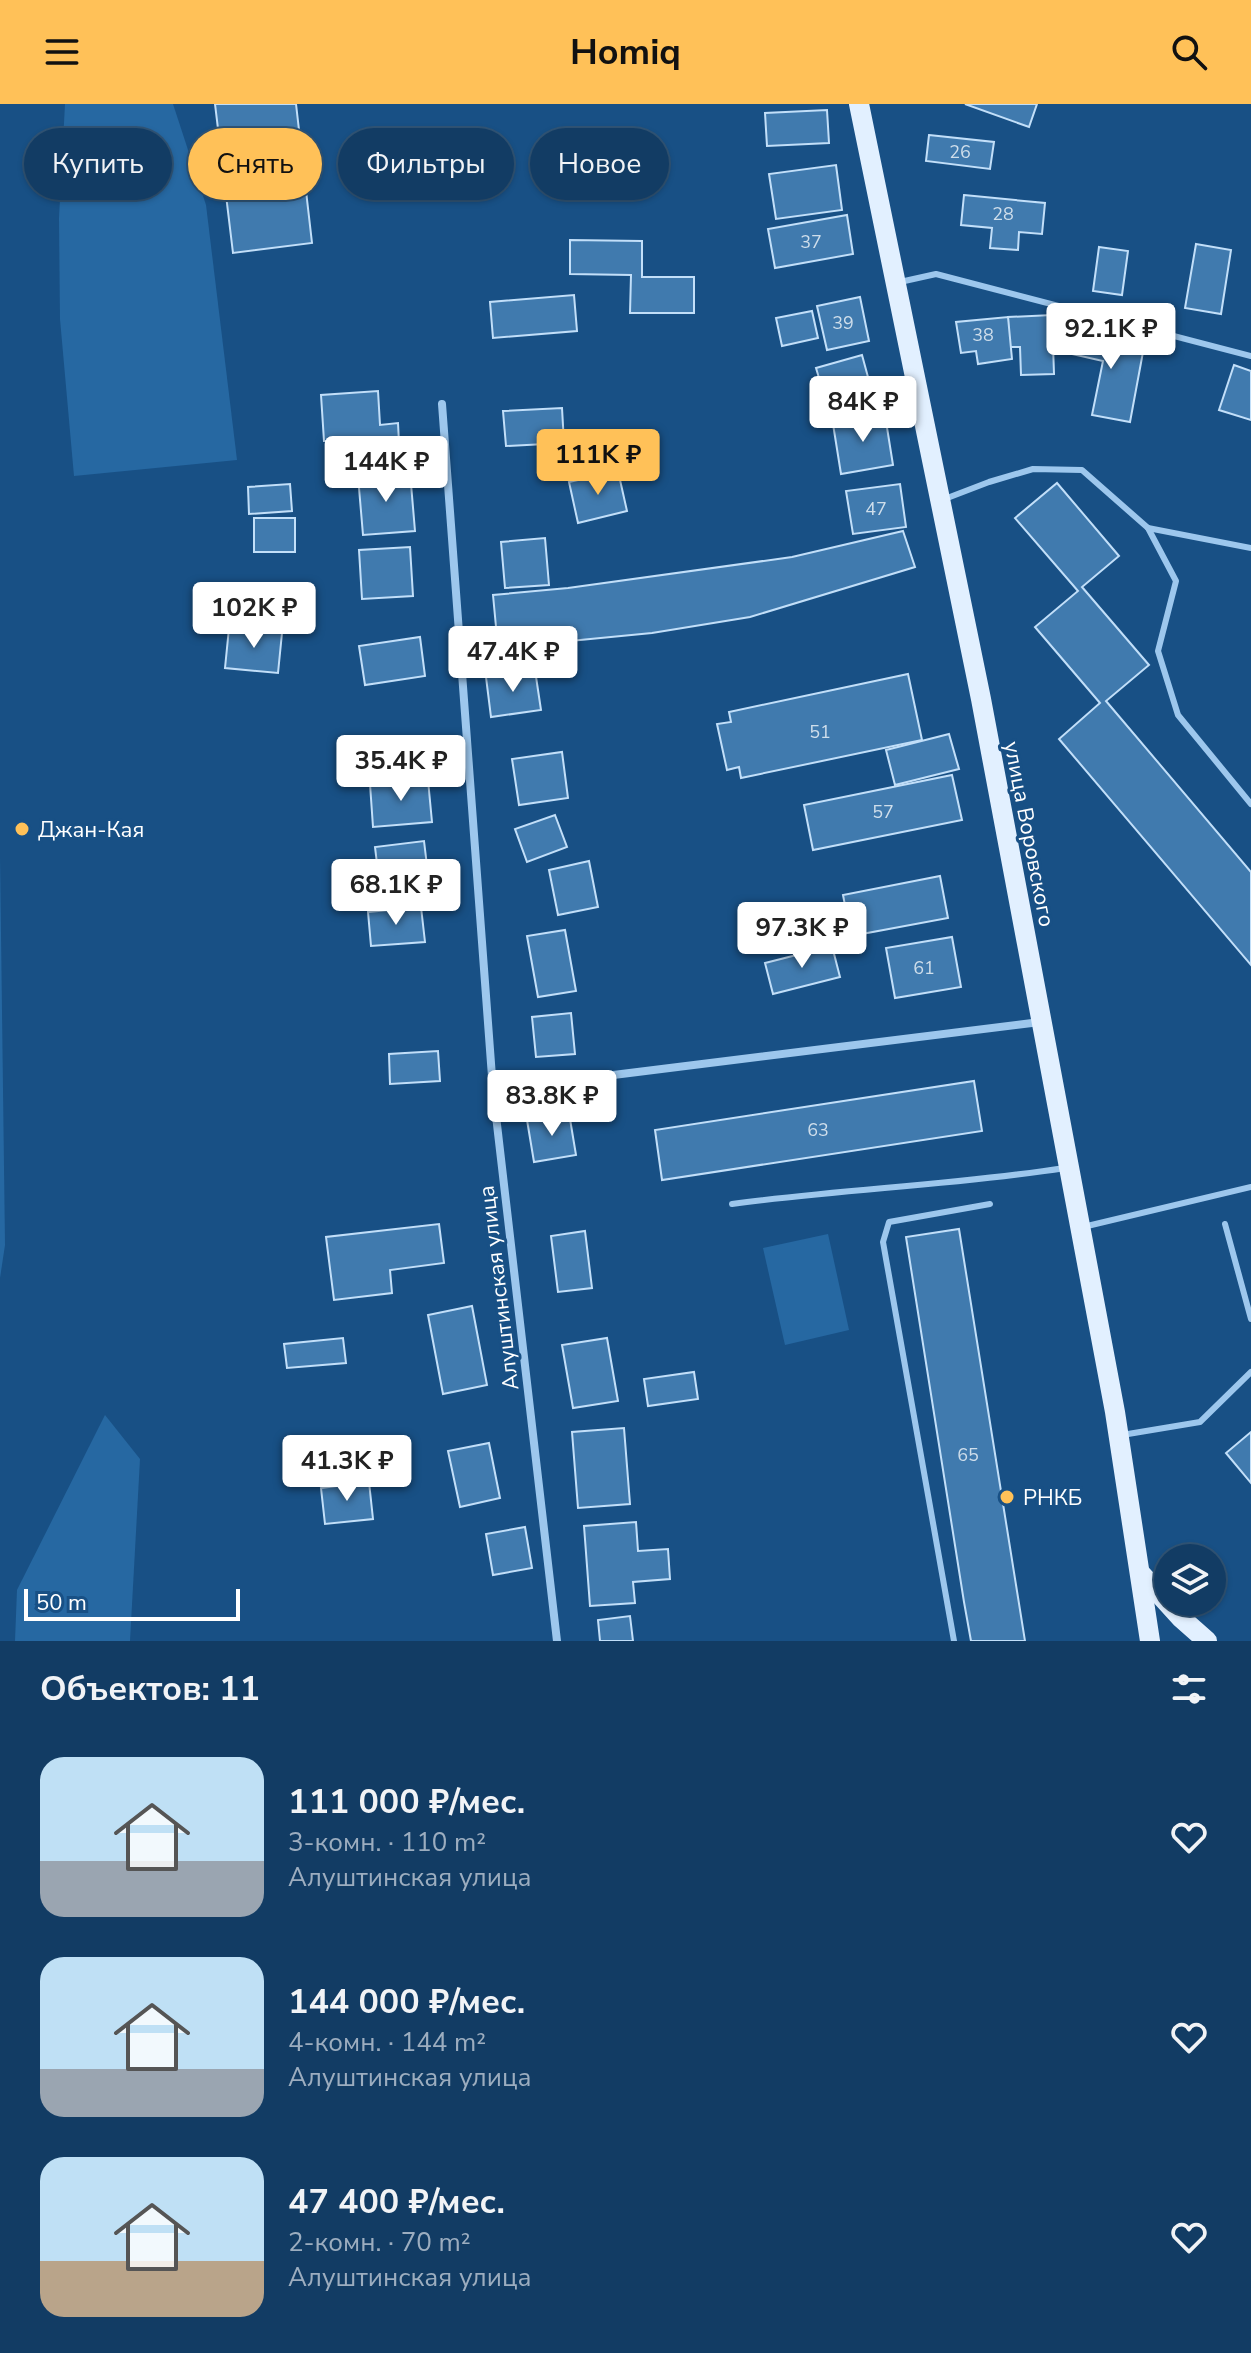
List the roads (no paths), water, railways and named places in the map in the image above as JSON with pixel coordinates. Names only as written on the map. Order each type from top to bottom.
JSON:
[{"type":"main road","name":"улица Воровского","points":[[859,104],[981,699],[1119,1436],[1150,1641]]},
{"type":"main road","points":[[1142,1575],[1207,1641]]},
{"type":"street","name":"Алуштинская улица","points":[[442,404],[493,1090],[557,1641]]},
{"type":"street","points":[[493,1090],[1042,1022]]},
{"type":"lane","points":[[897,282],[936,274],[1251,356]]},
{"type":"lane","points":[[939,501],[1033,469],[1082,470],[1148,528],[1176,581],[1158,651],[1178,715],[1251,804]]},
{"type":"lane","points":[[1148,528],[1251,548]]},
{"type":"lane","points":[[732,1204],[810,1194],[993,1179],[1069,1167]]},
{"type":"lane","points":[[1080,1228],[1251,1187]]},
{"type":"lane","points":[[954,1641],[883,1242],[889,1222],[990,1204]]},
{"type":"lane","points":[[1225,1224],[1251,1319]]},
{"type":"lane","points":[[1119,1436],[1200,1422],[1251,1372]]},
{"type":"place","name":"Джан-Кая","points":[[22,829]]},
{"type":"place","name":"РНКБ","points":[[1007,1497]]}]
